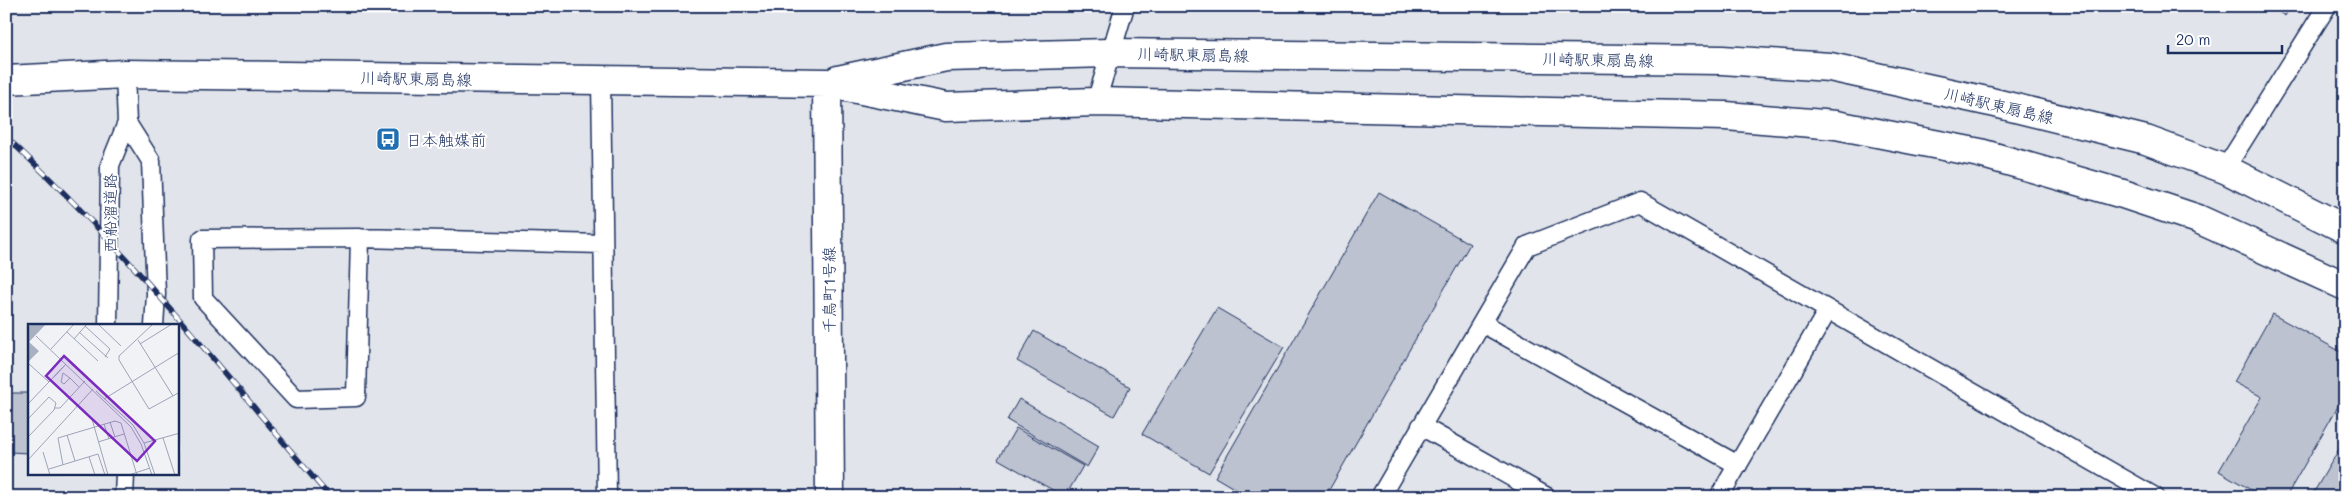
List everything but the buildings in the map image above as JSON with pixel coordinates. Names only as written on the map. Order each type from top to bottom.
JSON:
[{"type":"street","name":"川崎駅東扇島線","points":[[827,83],[946,57],[1110,54],[1722,60],[1830,67],[1991,102],[2146,140],[2225,169],[2345,229]]},
{"type":"street","name":"川崎駅東扇島線","points":[[6,80],[125,74],[827,83],[946,107],[1096,102],[1726,116],[1836,125],[1980,154],[2123,194],[2198,219],[2345,286]]},
{"type":"street","name":"千鳥町1号線","points":[[827,83],[830,497]]},
{"type":"lane","points":[[1096,102],[1125,6]]},
{"type":"lane","points":[[2225,169],[2327,6]]},
{"type":"lane","name":"西船溜道路","points":[[108,324],[110,165],[127,123],[125,74]]},
{"type":"lane","points":[[601,80],[607,497]]},
{"type":"lane","points":[[127,123],[151,161],[156,294],[154,324]]},
{"type":"lane","points":[[1380,497],[1527,246],[1640,202],[2156,497]]},
{"type":"lane","points":[[360,238],[356,398],[296,399],[203,298],[202,239],[360,238],[603,244]]},
{"type":"lane","points":[[1719,497],[1828,310]]},
{"type":"lane","points":[[1482,323],[1738,465]]},
{"type":"lane","points":[[1421,426],[1547,497]]},
{"type":"lane","points":[[124,476],[124,497]]},
{"type":"shaded area","points":[[6,6],[2345,6],[2345,497],[6,497]]},
{"type":"railway","points":[[1820,6],[1831,7]]},
{"type":"railway","points":[[6,137],[50,179],[133,267],[213,358],[330,497]]},
{"type":"place","name":"日本触媒前","points":[[388,139]]}]
